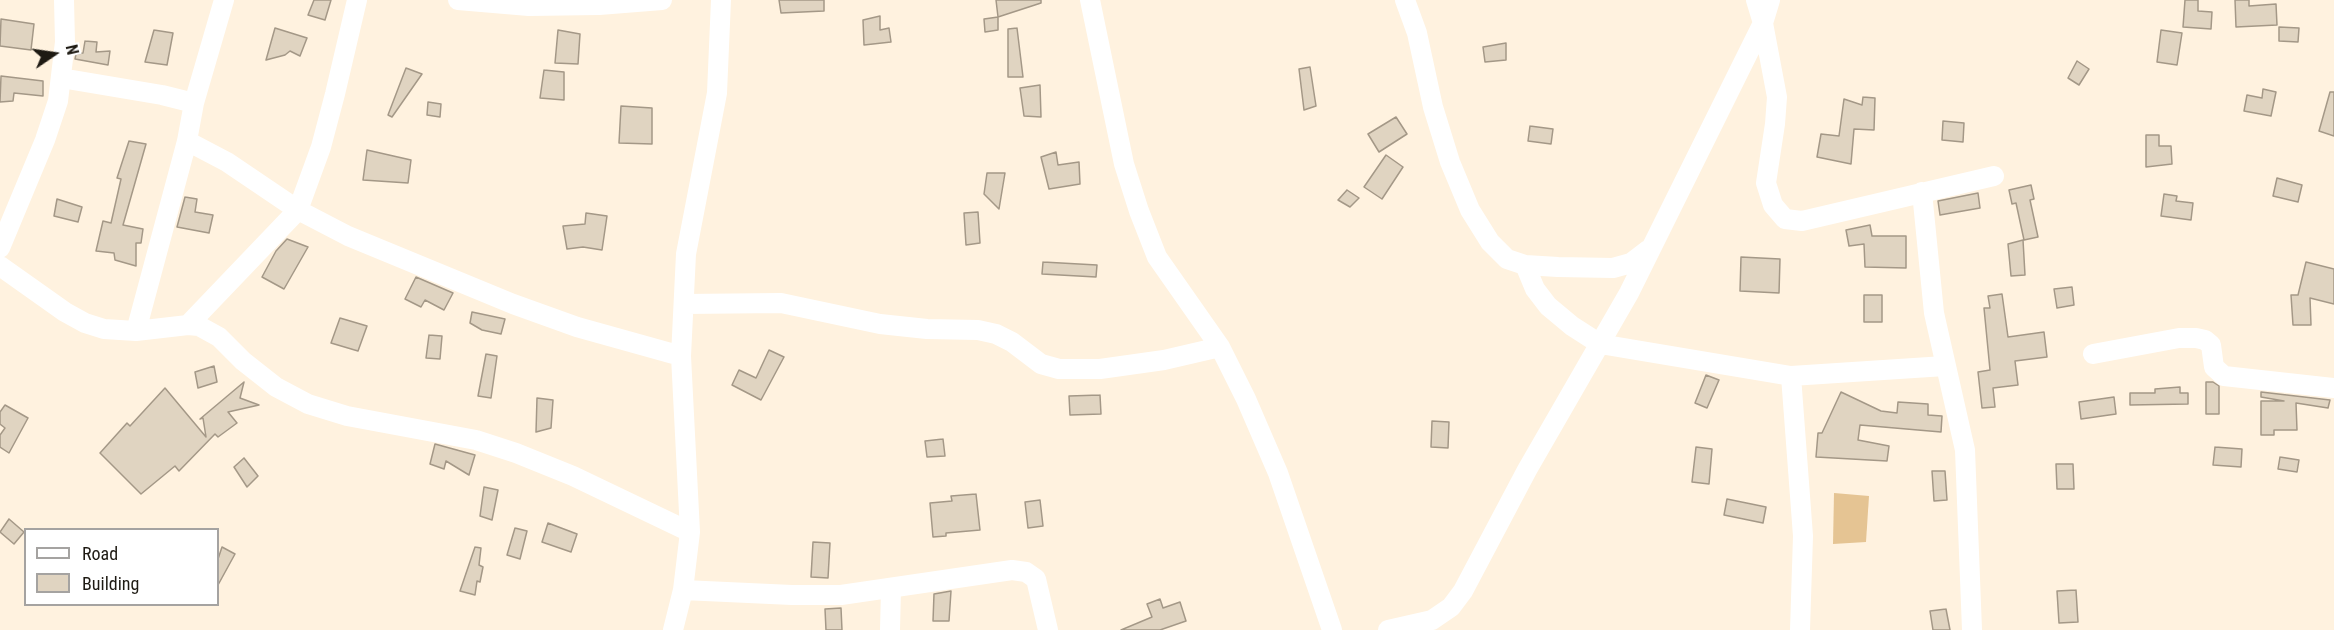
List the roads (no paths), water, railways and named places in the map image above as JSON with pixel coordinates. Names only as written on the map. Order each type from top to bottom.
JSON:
[{"type":"street","points":[[0,248],[45,140],[58,101],[65,42],[64,0]]},
{"type":"street","points":[[136,331],[194,103],[224,0]]},
{"type":"street","points":[[188,325],[298,210],[327,126],[357,0]]},
{"type":"street","points":[[458,0],[529,6],[599,5],[662,0]]},
{"type":"street","points":[[673,630],[683,590],[690,532],[681,356],[686,254],[717,93],[721,0]]},
{"type":"street","points":[[1090,0],[1124,164],[1139,211],[1157,257],[1220,347],[1246,399],[1278,473],[1332,630]]},
{"type":"street","points":[[1405,0],[1417,33],[1433,107],[1450,162],[1470,210],[1490,242],[1507,259],[1525,265],[1613,268],[1631,263],[1650,249]]},
{"type":"street","points":[[1756,0],[1763,23],[1777,97],[1766,183],[1773,205],[1785,219],[1802,221],[1994,176]]},
{"type":"street","points":[[1388,630],[1432,620],[1451,607],[1463,591],[1527,470],[1600,344],[1650,249],[1763,23],[1770,0]]},
{"type":"street","points":[[61,78],[162,95],[194,103]]},
{"type":"street","points":[[186,141],[227,162],[298,210],[348,236],[513,304],[577,327],[681,356]]},
{"type":"street","points":[[1922,192],[1934,313],[1965,450],[1972,630]]},
{"type":"street","points":[[1525,265],[1535,289],[1548,306],[1572,326],[1600,344],[1791,376],[1945,366]]},
{"type":"street","points":[[0,266],[65,312],[85,323],[104,329],[136,331],[188,325],[211,331],[243,361],[276,387],[308,404],[347,416],[476,440],[516,453],[573,476],[690,532]]},
{"type":"street","points":[[684,304],[781,303],[880,324],[987,332],[1012,342],[1041,364],[1059,369],[1110,368],[1164,360],[1220,347]]},
{"type":"street","points":[[2093,354],[2179,338],[2196,338],[2205,340],[2211,345],[2214,367],[2224,376],[2334,388]]},
{"type":"street","points":[[1791,376],[1803,536],[1800,630]]},
{"type":"street","points":[[683,590],[841,595],[1012,570],[1026,572],[1036,579],[1048,630]]},
{"type":"street","points":[[890,630],[891,589]]}]
